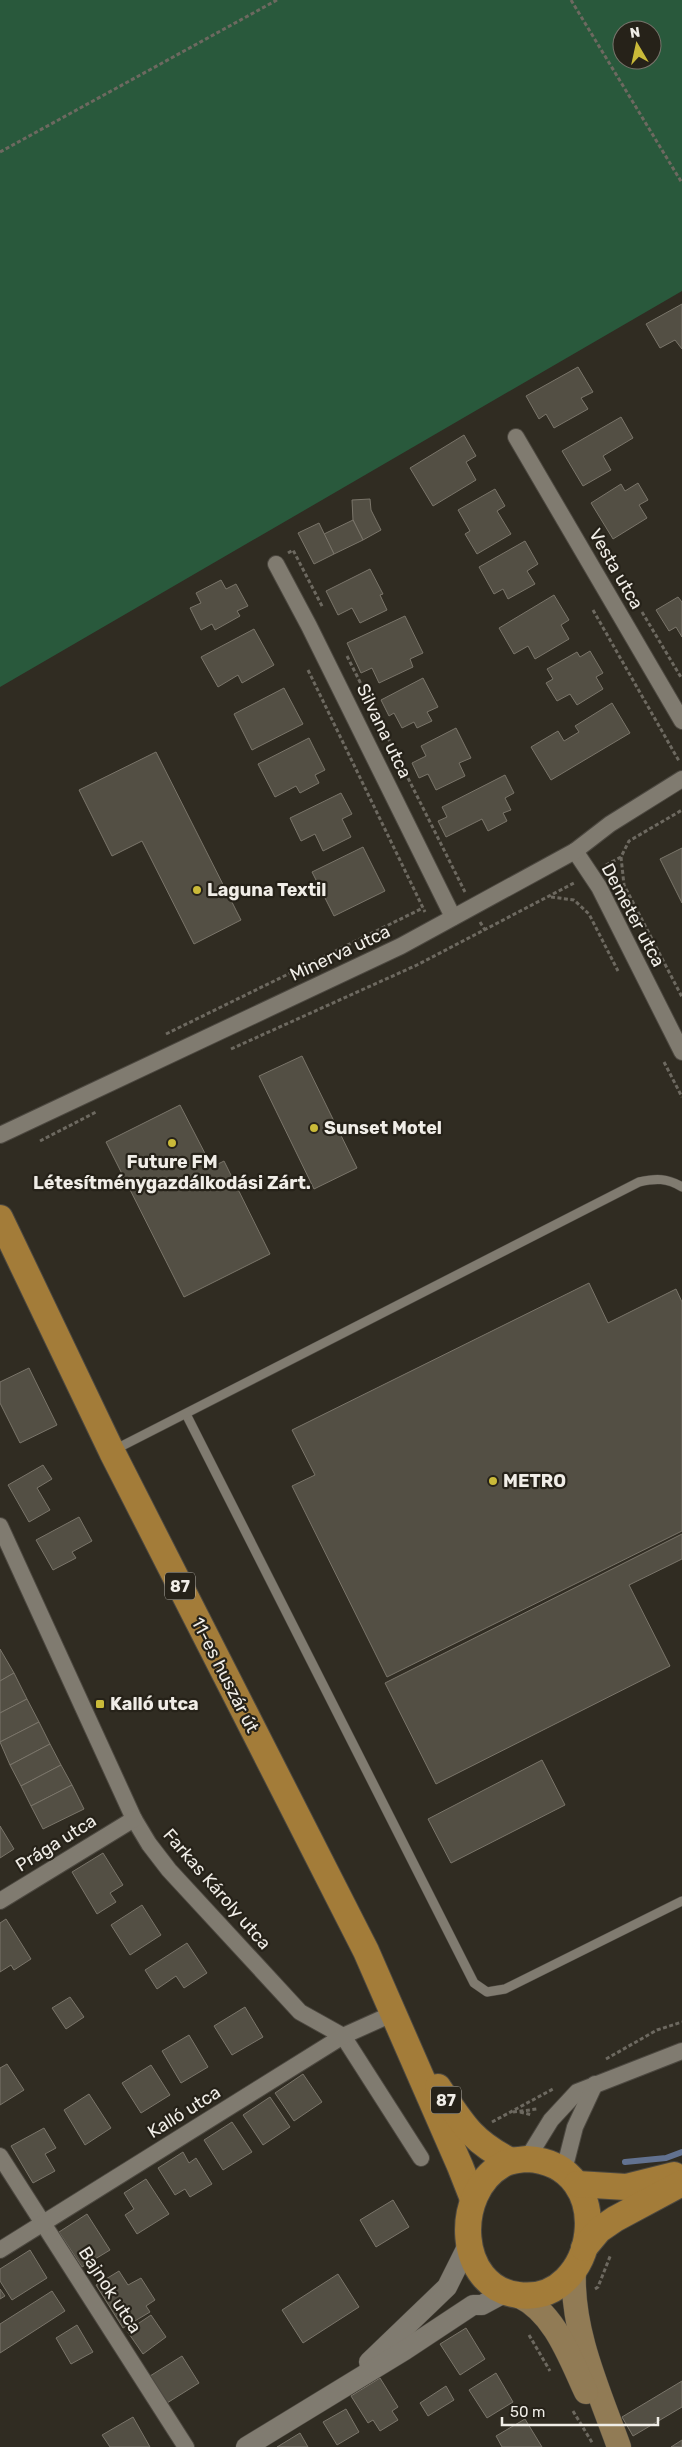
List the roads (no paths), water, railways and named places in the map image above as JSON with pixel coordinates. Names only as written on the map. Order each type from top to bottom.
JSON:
[{"type":"main road","name":"11-es huszár út","points":[[0,1218],[112,1452],[366,1952],[394,2019]]},
{"type":"main road","name":"87","points":[[394,2019],[465,2128],[491,2151],[519,2160],[548,2162],[571,2177],[626,2187],[682,2173]]},
{"type":"main road","name":"87","points":[[394,2019],[473,2199],[469,2243],[473,2261],[485,2279],[512,2294]]},
{"type":"main road","name":"87","points":[[473,2199],[489,2174],[519,2160]]},
{"type":"main road","points":[[571,2177],[586,2200],[588,2211],[573,2293],[582,2340],[619,2447]]},
{"type":"main road","points":[[512,2294],[544,2292],[560,2285],[599,2230],[615,2219],[682,2182]]},
{"type":"main road","points":[[512,2294],[532,2302],[556,2332],[612,2447]]},
{"type":"street","name":"Vesta utca","points":[[516,437],[682,722]]},
{"type":"street","name":"Silvana utca","points":[[276,564],[453,917]]},
{"type":"street","name":"Minerva utca","points":[[0,1135],[401,946],[575,851],[610,824],[682,779]]},
{"type":"street","name":"Demeter utca","points":[[575,851],[599,887],[682,1052]]},
{"type":"street","name":"Farkas Károly utca","points":[[0,1526],[134,1818],[149,1844],[169,1870],[300,2012],[343,2036],[421,2158]]},
{"type":"street","name":"Prága utca","points":[[0,1901],[134,1818]]},
{"type":"street","name":"Kalló utca","points":[[0,2250],[343,2036],[394,2019]]},
{"type":"street","points":[[519,2160],[551,2120],[577,2092],[682,2051]]},
{"type":"street","points":[[571,2177],[575,2127],[595,2084]]},
{"type":"street","name":"Bajnok utca","points":[[0,2156],[186,2447]]},
{"type":"street","points":[[333,2392],[399,2334],[447,2287],[469,2243]]},
{"type":"street","points":[[246,2447],[333,2392],[405,2350],[473,2305],[482,2305],[512,2294]]},
{"type":"lane","points":[[112,1452],[639,1182],[656,1178],[673,1181],[682,1187]]},
{"type":"lane","points":[[186,1414],[474,1983],[487,1992],[505,1989],[682,1901]]},
{"type":"waterway","points":[[625,2162],[666,2158],[682,2152]]},
{"type":"place","name":"Laguna Textil","points":[[197,890]]},
{"type":"place","name":"Sunset Motel","points":[[314,1128]]},
{"type":"place","name":"Future FM Létesítménygazdálkodási Zárt.","points":[[172,1143]]},
{"type":"place","name":"METRO","points":[[493,1481]]},
{"type":"place","name":"Kalló utca","points":[[100,1704]]}]
